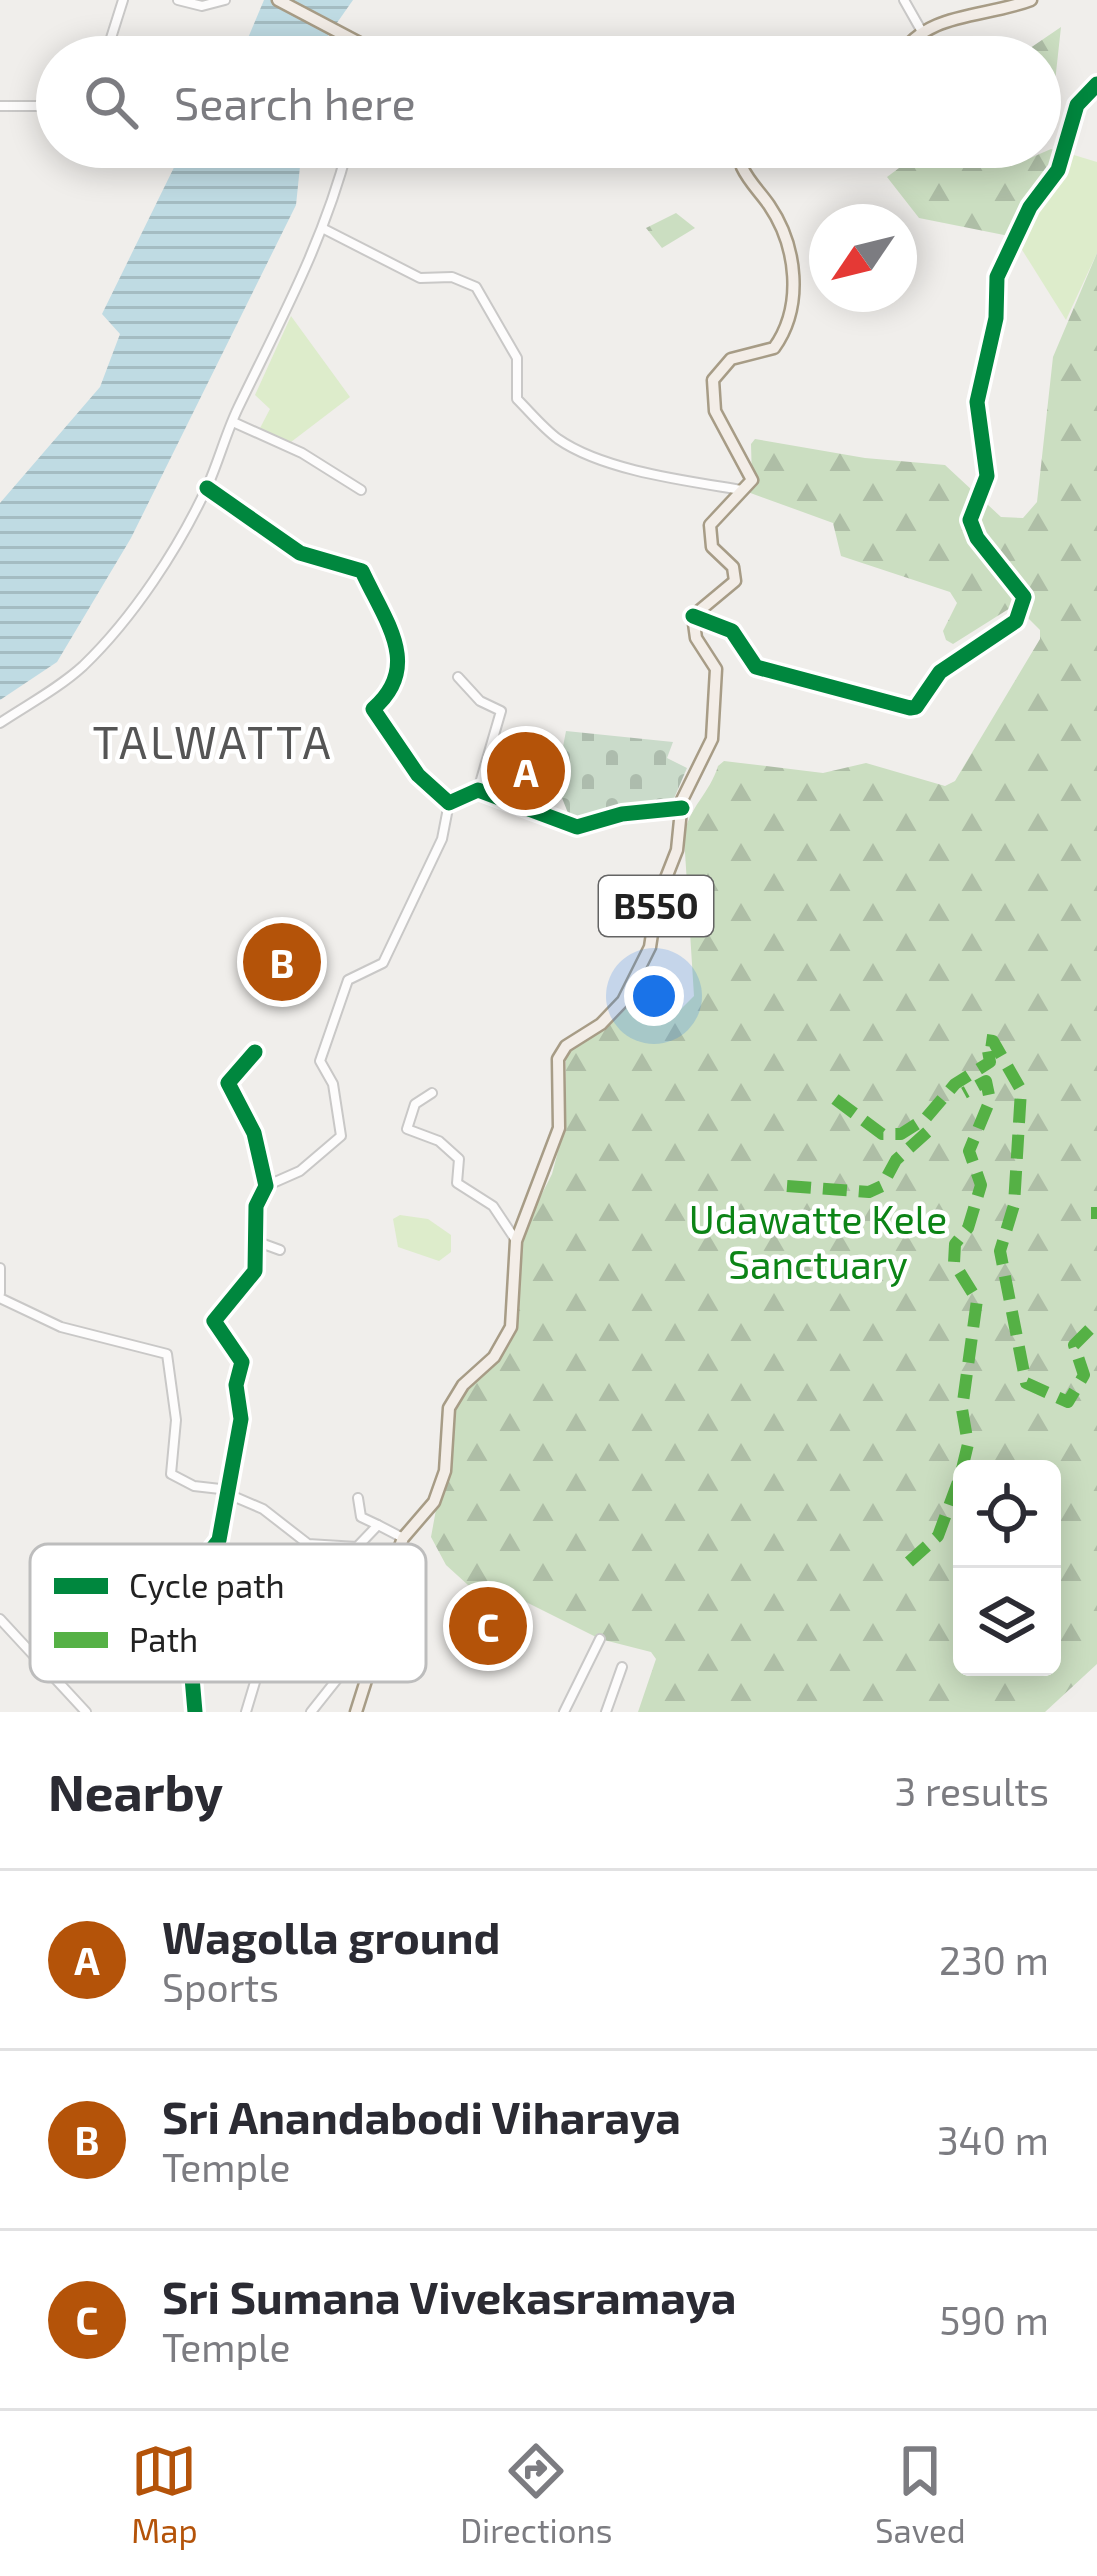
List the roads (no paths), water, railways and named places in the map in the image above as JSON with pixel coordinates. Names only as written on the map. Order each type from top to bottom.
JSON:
[{"type":"main road","points":[[278,0],[346,36]]},
{"type":"main road","points":[[917,36],[922,30],[1030,0]]},
{"type":"main road","points":[[693,616],[735,581],[733,567],[712,547],[708,535],[717,513],[745,491],[752,474],[723,431],[712,380],[731,359],[774,347],[788,321],[794,272],[783,230],[743,168]]},
{"type":"main road","name":"B550","points":[[402,1544],[439,1491],[447,1455],[446,1421],[455,1396],[494,1357],[511,1328],[517,1241],[556,1146],[557,1059],[566,1046],[602,1024],[645,965],[657,901],[677,850],[682,808],[712,739],[716,669],[696,638],[693,616]]},
{"type":"main road","name":"B550","points":[[356,1712],[365,1682]]},
{"type":"street","points":[[112,36],[123,0]]},
{"type":"street","points":[[178,0],[202,7],[225,0]]},
{"type":"street","points":[[904,0],[922,30]]},
{"type":"street","points":[[974,0],[974,17]]},
{"type":"street","points":[[1061,160],[1077,106],[1097,84]]},
{"type":"street","points":[[0,106],[36,106]]},
{"type":"street","points":[[0,723],[65,680],[102,646],[142,594],[207,488],[324,229],[342,168]]},
{"type":"street","points":[[693,616],[731,631],[756,668],[910,708],[916,707],[940,672],[1016,621],[1024,597],[977,538],[970,520],[988,468],[978,391],[996,318],[995,286],[1001,265],[1030,207],[1059,168]]},
{"type":"street","points":[[324,229],[419,278],[452,277],[476,287],[517,358],[517,399],[558,439],[588,454],[700,487],[745,491]]},
{"type":"street","points":[[233,422],[302,453],[361,490]]},
{"type":"street","points":[[207,488],[300,553],[362,572],[401,670],[394,690],[373,709],[418,775],[449,803]]},
{"type":"street","points":[[458,677],[479,701],[501,712],[478,790]]},
{"type":"street","points":[[449,803],[478,790],[577,827],[622,814],[682,808]]},
{"type":"street","points":[[266,1186],[300,1171],[341,1136],[333,1084],[320,1061],[326,1034],[348,980],[383,963],[442,839],[449,803]]},
{"type":"street","points":[[216,1544],[242,1419],[236,1385],[242,1362],[214,1316],[255,1271],[256,1207],[266,1186],[254,1133],[228,1083],[255,1052]]},
{"type":"street","points":[[432,1093],[415,1104],[407,1130],[440,1141],[459,1160],[457,1183],[493,1206],[517,1241]]},
{"type":"street","points":[[258,1242],[280,1250]]},
{"type":"street","points":[[0,1268],[0,1296],[61,1327],[167,1354],[176,1420],[171,1474],[263,1509],[308,1544]]},
{"type":"street","points":[[358,1498],[362,1517],[403,1538]]},
{"type":"street","points":[[360,1544],[378,1525]]},
{"type":"street","points":[[0,1620],[30,1652]]},
{"type":"street","points":[[564,1712],[600,1639]]},
{"type":"street","points":[[606,1712],[622,1667]]},
{"type":"street","points":[[58,1682],[86,1712]]},
{"type":"street","points":[[192,1682],[195,1712]]},
{"type":"street","points":[[246,1712],[255,1682]]},
{"type":"street","points":[[311,1712],[335,1682]]},
{"type":"water","points":[[264,0],[353,0],[328,36],[249,36]]},
{"type":"water","points":[[174,168],[300,168],[296,205],[131,538],[57,662],[0,700],[0,503],[100,387],[120,334],[102,314]]},
{"type":"place","name":"Wagolla ground","points":[[526,771]]},
{"type":"place","name":"Sri Anandabodi Viharaya","points":[[282,962]]},
{"type":"place","name":"Sri Sumana Vivekasramaya","points":[[488,1626]]},
{"type":"district","name":"TALWATTA","points":[[213,743]]},
{"type":"park label","name":"Udawatte Kele Sanctuary","points":[[818,1242]]}]
